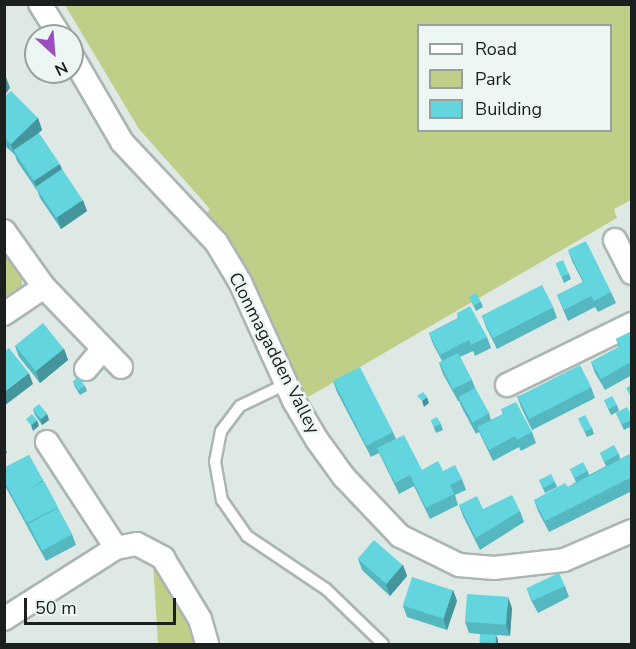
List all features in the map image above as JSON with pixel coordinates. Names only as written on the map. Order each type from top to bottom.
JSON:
[{"type":"street","points":[[40,4],[52,24]]},
{"type":"street","name":"Clonmagadden Valley","points":[[84,77],[122,142],[216,242],[240,282],[286,384],[344,477],[400,536],[430,554],[459,565],[527,566],[564,560],[632,531]]},
{"type":"street","points":[[4,231],[44,286],[102,350],[121,367]]},
{"type":"street","points":[[615,240],[632,273]]},
{"type":"street","points":[[4,314],[44,286]]},
{"type":"street","points":[[507,385],[632,324]]},
{"type":"street","points":[[86,369],[102,350]]},
{"type":"street","points":[[47,442],[127,546],[163,558],[200,619],[207,645]]},
{"type":"street","points":[[4,619],[127,546]]},
{"type":"lane","points":[[286,384],[240,406],[225,425],[215,461],[222,500],[247,536],[318,584],[383,645]]},
{"type":"green space","points":[[65,5],[631,5],[631,200],[614,209],[617,218],[303,400],[205,215],[210,209],[139,129],[84,37],[84,24],[76,24]]},
{"type":"green space","points":[[4,248],[22,275],[22,287],[4,304]]},
{"type":"green space","points":[[153,563],[164,570],[202,644],[158,644]]},
{"type":"building","points":[[11,91],[38,118],[11,144],[4,138],[4,97]]},
{"type":"building","points":[[39,133],[60,164],[34,181],[13,150]]},
{"type":"building","points":[[62,169],[83,200],[56,218],[35,187]]},
{"type":"building","points":[[586,241],[611,292],[594,301],[591,296],[564,310],[557,295],[584,282],[568,250]]},
{"type":"building","points":[[563,260],[569,274],[561,277],[556,263]]},
{"type":"building","points":[[542,285],[553,307],[493,338],[481,316]]},
{"type":"building","points":[[476,293],[481,302],[474,306],[469,297]]},
{"type":"building","points":[[470,306],[487,337],[471,345],[469,340],[440,355],[429,333],[459,318],[457,313]]},
{"type":"building","points":[[43,323],[64,349],[36,371],[15,346]]},
{"type":"building","points":[[632,331],[632,368],[629,363],[601,379],[591,362],[620,346],[616,339]]},
{"type":"building","points":[[9,348],[29,373],[4,392],[4,352]]},
{"type":"building","points":[[458,353],[472,380],[453,389],[439,363]]},
{"type":"building","points":[[580,365],[591,387],[529,419],[518,397]]},
{"type":"building","points":[[360,367],[393,432],[366,446],[333,381]]},
{"type":"building","points":[[79,377],[85,386],[78,390],[73,381]]},
{"type":"building","points":[[632,385],[632,399],[626,388]]},
{"type":"building","points":[[475,388],[489,413],[472,423],[458,397]]},
{"type":"building","points":[[423,392],[427,397],[422,401],[417,396]]},
{"type":"building","points":[[612,396],[617,405],[609,409],[604,400]]},
{"type":"building","points":[[516,402],[532,432],[517,440],[515,436],[489,450],[477,427],[504,414],[501,409]]},
{"type":"building","points":[[39,404],[47,414],[41,419],[33,409]]},
{"type":"building","points":[[627,407],[632,420],[622,424],[616,413]]},
{"type":"building","points":[[32,414],[37,420],[31,425],[26,419]]},
{"type":"building","points":[[585,415],[592,428],[585,432],[578,419]]},
{"type":"building","points":[[437,417],[441,424],[434,427],[431,420]]},
{"type":"building","points":[[404,435],[422,470],[438,461],[443,471],[455,465],[462,479],[450,485],[454,494],[426,508],[410,475],[395,483],[377,448]]},
{"type":"building","points":[[614,445],[619,454],[605,462],[600,453]]},
{"type":"building","points":[[632,453],[632,477],[545,521],[534,500],[565,483],[568,487]]},
{"type":"building","points":[[29,455],[43,480],[28,490],[44,481],[58,507],[27,523],[4,481],[4,468]]},
{"type":"building","points":[[583,462],[588,471],[575,478],[570,469]]},
{"type":"building","points":[[551,474],[555,482],[544,488],[539,480]]},
{"type":"building","points":[[512,495],[520,511],[476,538],[459,505],[477,496],[483,509]]},
{"type":"building","points":[[58,508],[72,534],[42,550],[28,524]]},
{"type":"building","points":[[374,540],[403,565],[386,584],[358,559]]},
{"type":"building","points":[[559,573],[565,586],[532,601],[526,588]]},
{"type":"building","points":[[412,577],[453,590],[444,619],[403,606]]},
{"type":"building","points":[[467,594],[508,597],[506,625],[465,622]]},
{"type":"building","points":[[480,634],[496,635],[495,643],[479,642]]}]
